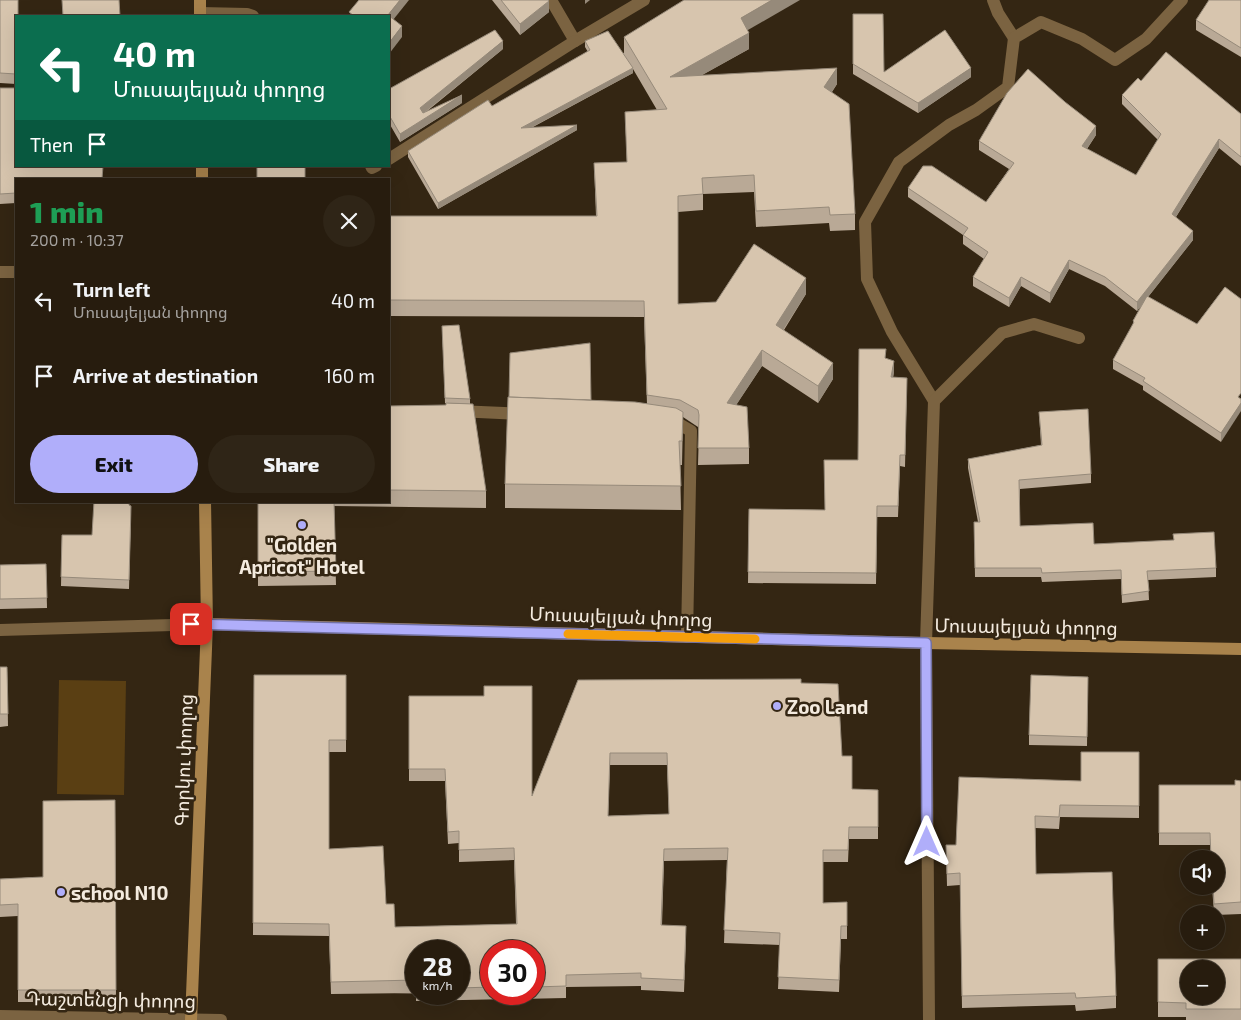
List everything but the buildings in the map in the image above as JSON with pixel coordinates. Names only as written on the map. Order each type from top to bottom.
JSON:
[{"type":"street","points":[[200,0],[200,15],[250,15]]},
{"type":"street","points":[[551,0],[575,41]]},
{"type":"street","points":[[390,158],[575,41],[644,0]]},
{"type":"street","points":[[929,1020],[926,643],[934,401],[892,332],[867,279],[865,222],[899,162],[949,125],[976,110],[1008,87],[1014,38],[998,13],[993,0]]},
{"type":"street","points":[[1014,38],[1041,22],[1082,39],[1115,60],[1146,39],[1182,0]]},
{"type":"street","points":[[0,272],[15,272]]},
{"type":"street","points":[[934,401],[1002,334],[1034,324],[1079,338]]},
{"type":"street","points":[[441,410],[538,414]]},
{"type":"street","points":[[653,420],[679,424],[691,430],[687,637]]},
{"type":"street","name":"Գորկու փողոց","points":[[192,1020],[206,624],[205,503]]},
{"type":"street","name":"Մուսայելյան փողոց","points":[[0,630],[206,624],[1241,650]]},
{"type":"street","name":"Դաշտենցի փողոց","points":[[0,1016],[221,1020]]},
{"type":"shaded area","points":[[59,680],[126,681],[124,795],[57,794]]},
{"type":"slow traffic","points":[[568,634],[755,639]]},
{"type":"place","name":"\"Golden Apricot\" Hotel","points":[[302,525]]},
{"type":"place","name":"Zoo Land","points":[[777,706]]},
{"type":"place","name":"school N10","points":[[61,892]]},
{"type":"route","points":[[191,624],[926,643],[927,842]]}]
